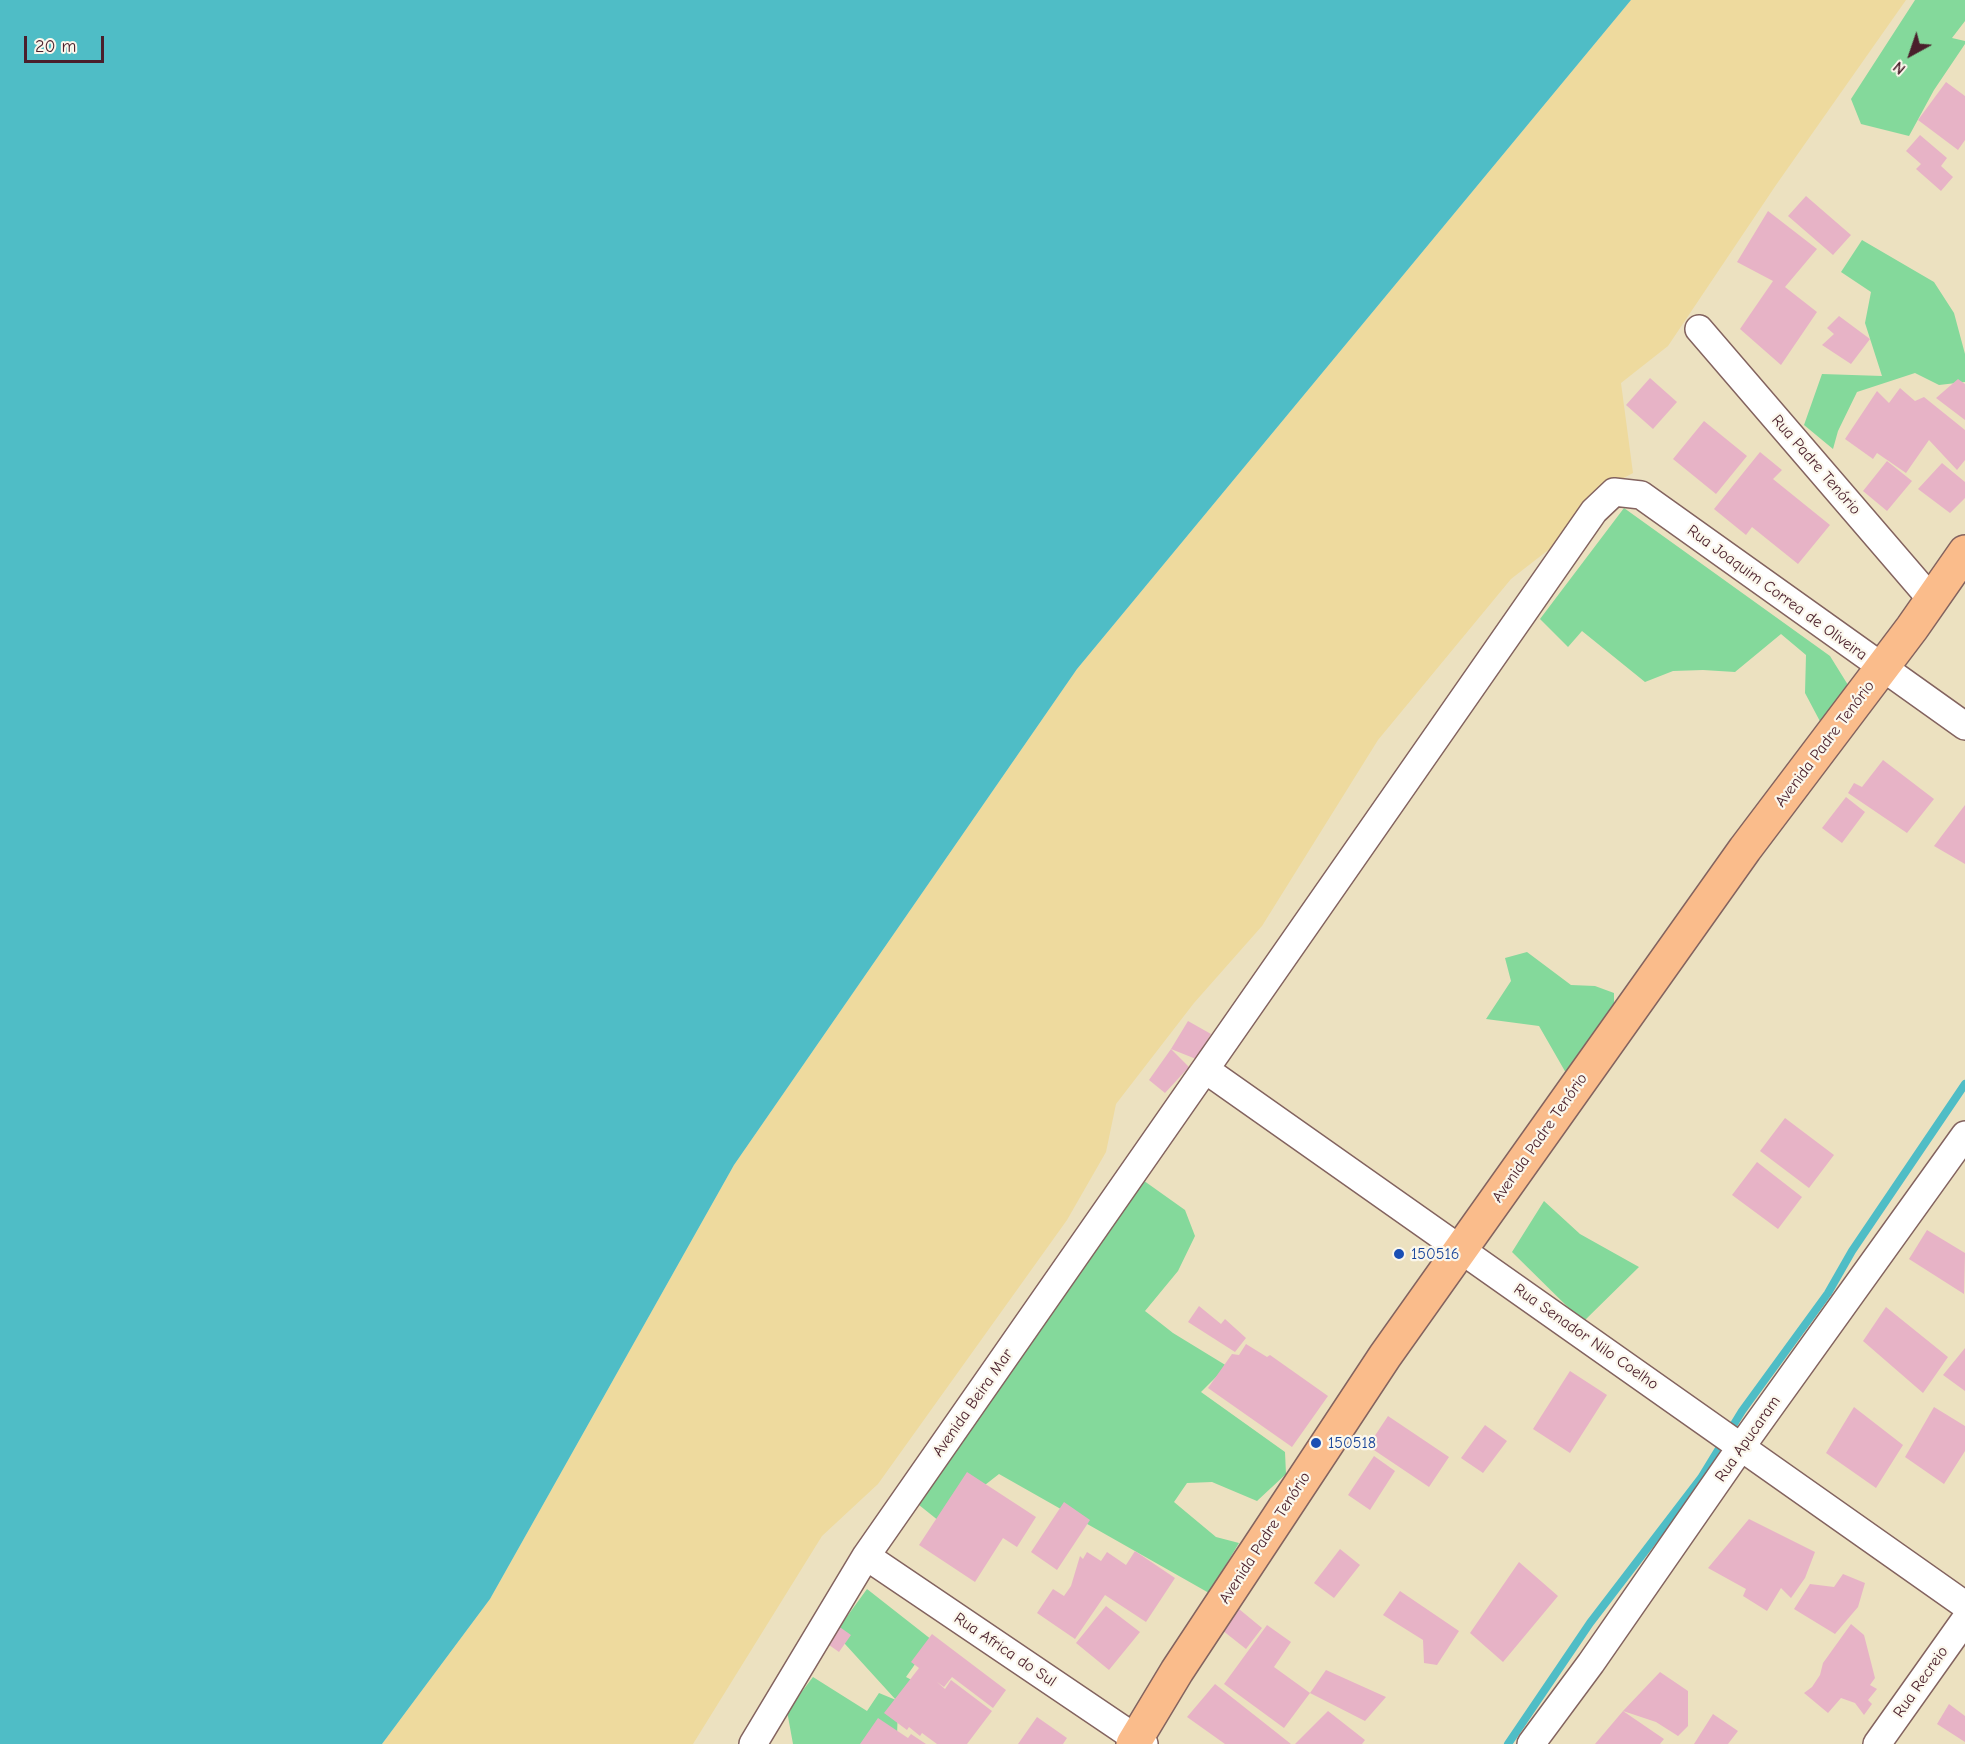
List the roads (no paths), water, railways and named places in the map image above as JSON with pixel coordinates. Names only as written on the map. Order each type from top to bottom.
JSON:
[{"type":"main road","name":"Avenida Padre Tenório","points":[[1138,1742],[1177,1671],[1385,1356],[1745,849],[1882,668],[1965,552]]},
{"type":"street","name":"Rua Padre Tenório","points":[[1699,329],[1932,600]]},
{"type":"street","name":"Rua Joaquim Correa de Oliveira","points":[[1614,492],[1641,495],[1965,726]]},
{"type":"street","name":"Avenida Beira Mar","points":[[753,1744],[866,1556],[1594,511],[1614,492]]},
{"type":"street","name":"Rua Senador Nilo Coelho","points":[[1206,1070],[1965,1605]]},
{"type":"street","name":"Rua Apucaram","points":[[1531,1744],[1592,1663],[1741,1447],[1965,1135]]},
{"type":"street","name":"Rua Africa do Sul","points":[[866,1556],[1138,1742]]},
{"type":"street","name":"Rua Recreio","points":[[1877,1744],[1965,1620]]},
{"type":"water","points":[[0,0],[1631,0],[1077,669],[734,1165],[490,1599],[382,1744],[0,1744]]},
{"type":"waterway","points":[[1508,1744],[1590,1623],[1701,1478],[1742,1411],[1828,1293],[1852,1251],[1965,1084]]},
{"type":"place","name":"150516","points":[[1399,1254]]},
{"type":"place","name":"150518","points":[[1316,1443]]}]
